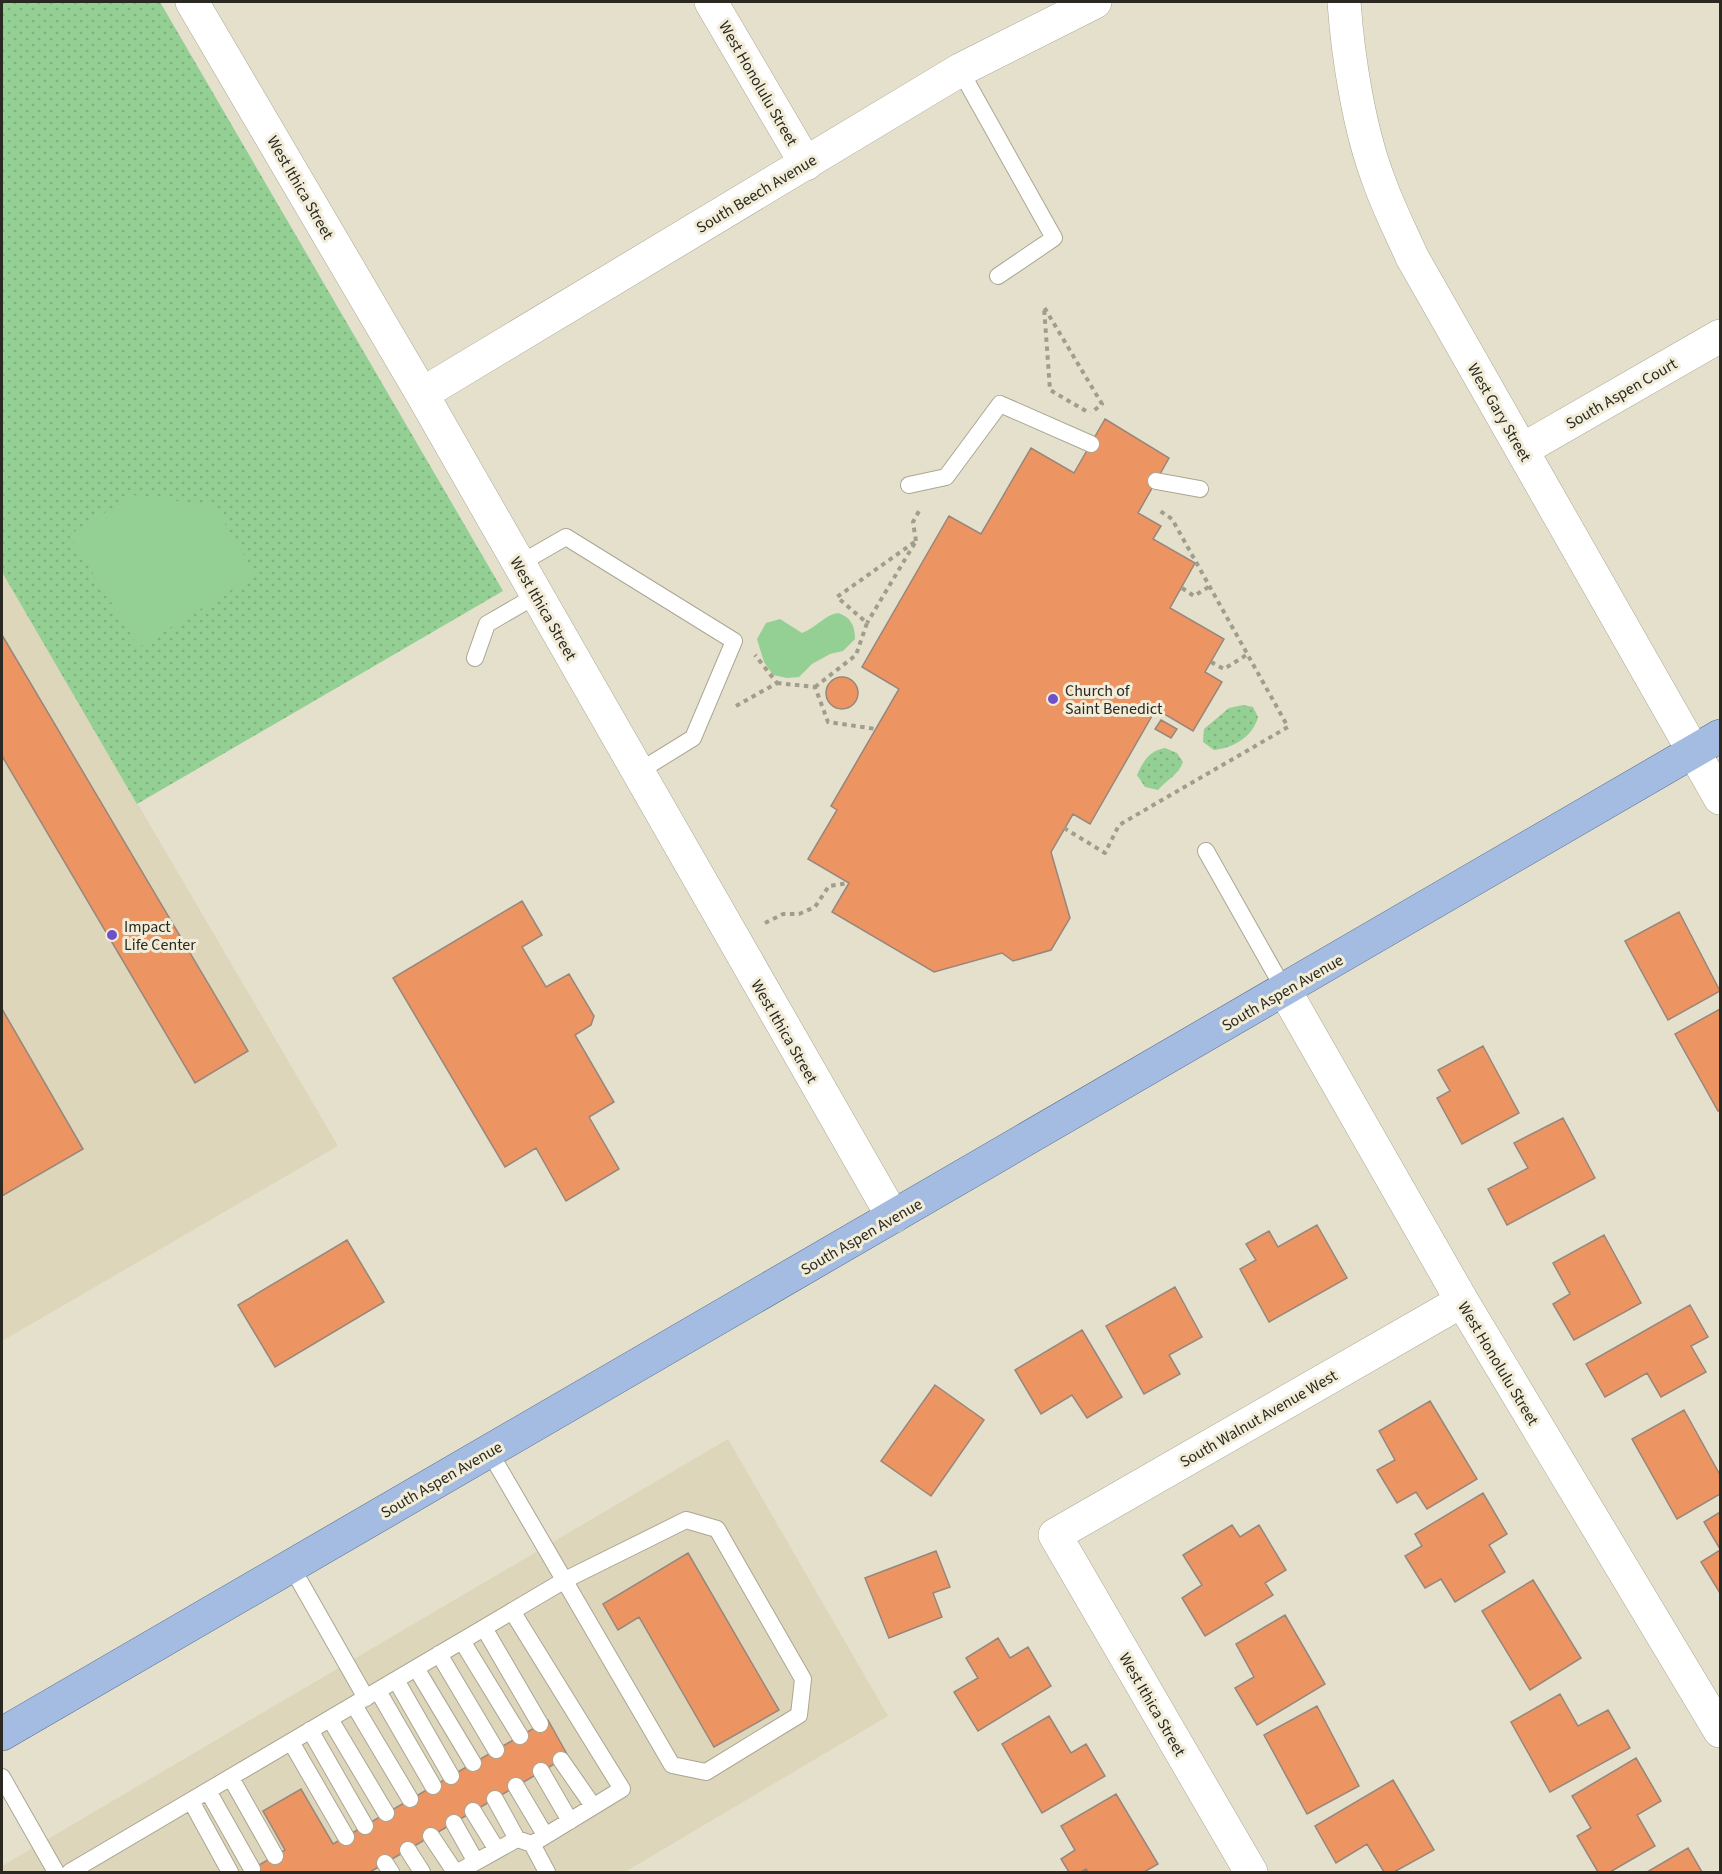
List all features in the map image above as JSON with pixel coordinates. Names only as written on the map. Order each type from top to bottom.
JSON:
[{"type":"main road","name":"South Aspen Avenue","points":[[2,1734],[1707,744]]},
{"type":"street","name":"West Ithica Street","points":[[192,2],[422,394],[893,1217]]},
{"type":"street","name":"West Honolulu Street","points":[[711,2],[806,164]]},
{"type":"street","name":"South Beech Avenue","points":[[422,394],[960,70],[1095,2]]},
{"type":"street","name":"West Gary Street","points":[[1344,2],[1347,39],[1360,111],[1378,180],[1412,257],[1522,450],[1707,744],[1720,798]]},
{"type":"street","name":"South Aspen Court","points":[[1522,450],[1720,336]]},
{"type":"street","name":"West Honolulu Street","points":[[1285,991],[1462,1301],[1720,1731]]},
{"type":"street","name":"South Walnut Avenue West","points":[[1055,1535],[1462,1301]]},
{"type":"street","name":"West Ithica Street","points":[[1055,1535],[1251,1872]]},
{"type":"lane","points":[[960,70],[1054,238],[998,276]]},
{"type":"lane","points":[[909,485],[946,477],[1000,404],[1084,441]]},
{"type":"lane","points":[[1156,481],[1200,489]]},
{"type":"lane","points":[[519,564],[567,537],[734,641],[693,738],[638,772]]},
{"type":"lane","points":[[475,658],[488,624],[537,595]]},
{"type":"lane","points":[[1206,851],[1285,991]]},
{"type":"lane","points":[[70,1872],[565,1580],[686,1520],[717,1529],[803,1679],[800,1715],[706,1772],[672,1765],[565,1580],[489,1451]]},
{"type":"lane","points":[[291,1566],[366,1698],[410,1800]]},
{"type":"lane","points":[[432,1836],[456,1872],[497,1850],[531,1839],[570,1821],[622,1789],[512,1611]]},
{"type":"lane","points":[[484,1628],[540,1724]]},
{"type":"lane","points":[[462,1641],[520,1736]]},
{"type":"lane","points":[[439,1654],[496,1750]]},
{"type":"lane","points":[[416,1668],[473,1763]]},
{"type":"lane","points":[[396,1680],[451,1776]]},
{"type":"lane","points":[[366,1698],[433,1786]]},
{"type":"lane","points":[[330,1719],[386,1813]]},
{"type":"lane","points":[[310,1730],[364,1826]]},
{"type":"lane","points":[[291,1742],[346,1837]]},
{"type":"lane","points":[[561,1760],[593,1806]]},
{"type":"lane","points":[[541,1772],[570,1821]]},
{"type":"lane","points":[[2,1777],[56,1872]]},
{"type":"lane","points":[[231,1778],[274,1856]]},
{"type":"lane","points":[[516,1786],[531,1839],[548,1872]]},
{"type":"lane","points":[[208,1791],[252,1869]]},
{"type":"lane","points":[[495,1799],[531,1839]]},
{"type":"lane","points":[[191,1801],[231,1872]]},
{"type":"lane","points":[[473,1811],[497,1850]]},
{"type":"lane","points":[[454,1823],[476,1862]]},
{"type":"lane","points":[[408,1850],[422,1872]]},
{"type":"path","points":[[1084,441],[1091,414],[1102,404],[1044,307],[1050,390],[1091,414]]},
{"type":"path","points":[[1064,828],[1105,853],[1119,825],[1288,727],[1172,519],[1153,507]]},
{"type":"path","points":[[777,683],[815,687],[856,654],[867,623],[916,541],[913,522],[918,511],[928,509]]},
{"type":"path","points":[[867,623],[837,597],[916,541]]},
{"type":"path","points":[[1182,588],[1194,596],[1210,586]]},
{"type":"path","points":[[1211,662],[1224,669],[1248,654]]},
{"type":"path","points":[[815,687],[828,722],[876,729]]},
{"type":"path","points":[[765,924],[783,914],[799,914],[815,907],[829,886],[849,883]]},
{"type":"shaded area","points":[[2,572],[338,1146],[2,1341]]},
{"type":"shaded area","points":[[728,1439],[888,1716],[625,1872],[2,1872],[2,1866]]},
{"type":"green space","points":[[2,2],[160,2],[503,591],[137,804],[2,572]]},
{"type":"green space","points":[[133,495],[214,506],[256,575],[139,647],[69,535]]},
{"type":"green space","points":[[838,613],[849,620],[855,634],[855,639],[843,651],[830,654],[812,664],[799,677],[787,678],[773,675],[764,662],[757,639],[766,623],[780,619],[802,633],[828,616]]},
{"type":"green space","points":[[1243,705],[1253,707],[1258,717],[1247,736],[1228,747],[1214,750],[1203,742],[1204,729],[1229,708]]},
{"type":"green space","points":[[1165,748],[1177,753],[1183,762],[1181,767],[1158,790],[1145,787],[1137,775],[1151,754]]},
{"type":"building","name":"Church of Saint Benedict","points":[[1105,419],[1169,458],[1138,513],[1161,526],[1153,539],[1195,563],[1170,608],[1224,639],[1205,672],[1222,682],[1193,731],[1156,709],[1090,824],[1073,814],[1051,852],[1070,918],[1051,950],[1013,961],[1002,953],[934,972],[832,912],[849,883],[808,859],[837,810],[831,806],[899,689],[862,667],[949,516],[981,534],[1031,448],[1074,473]]},
{"type":"building","points":[[2,635],[248,1051],[195,1083],[2,756]]},
{"type":"building","points":[[842,677],[853,682],[858,693],[853,704],[842,709],[831,704],[826,693],[831,682]]},
{"type":"building","points":[[1161,720],[1177,729],[1171,738],[1155,729]]},
{"type":"building","points":[[522,901],[542,935],[522,947],[546,987],[569,974],[594,1016],[591,1025],[575,1035],[614,1102],[589,1117],[619,1169],[566,1201],[536,1148],[505,1167],[393,978]]},
{"type":"building","points":[[1679,912],[1720,991],[1668,1020],[1625,941]]},
{"type":"building","points":[[2,1009],[83,1149],[2,1196]]},
{"type":"building","points":[[1720,1009],[1720,1110],[1718,1111],[1675,1034]]},
{"type":"building","points":[[1483,1046],[1519,1113],[1462,1144],[1437,1098],[1450,1091],[1438,1070]]},
{"type":"building","points":[[1563,1118],[1595,1178],[1507,1225],[1488,1189],[1528,1168],[1514,1143]]},
{"type":"building","points":[[1317,1225],[1347,1278],[1269,1322],[1240,1269],[1256,1260],[1246,1244],[1269,1231],[1278,1247]]},
{"type":"building","points":[[1604,1235],[1641,1303],[1574,1340],[1553,1304],[1570,1294],[1553,1263]]},
{"type":"building","points":[[347,1240],[384,1302],[275,1367],[238,1305]]},
{"type":"building","points":[[1175,1287],[1202,1337],[1169,1355],[1180,1374],[1144,1394],[1106,1326]]},
{"type":"building","points":[[1690,1305],[1708,1337],[1691,1346],[1706,1372],[1661,1397],[1647,1373],[1605,1397],[1586,1364]]},
{"type":"building","points":[[1082,1330],[1122,1397],[1087,1418],[1072,1395],[1041,1414],[1015,1370]]},
{"type":"building","points":[[935,1385],[984,1420],[931,1496],[881,1461]]},
{"type":"building","points":[[1430,1401],[1477,1479],[1427,1509],[1416,1492],[1397,1503],[1377,1470],[1395,1460],[1379,1431]]},
{"type":"building","points":[[1684,1410],[1720,1475],[1720,1494],[1677,1519],[1632,1439]]},
{"type":"building","points":[[1483,1493],[1507,1534],[1489,1545],[1505,1572],[1455,1602],[1441,1579],[1425,1588],[1405,1556],[1422,1546],[1415,1534]]},
{"type":"building","points":[[1720,1512],[1720,1549],[1704,1522]]},
{"type":"building","points":[[1232,1525],[1240,1537],[1259,1525],[1286,1570],[1265,1583],[1273,1595],[1205,1636],[1182,1598],[1202,1585],[1183,1555]]},
{"type":"building","points":[[1720,1550],[1720,1593],[1701,1562]]},
{"type":"building","points":[[936,1551],[950,1587],[933,1593],[942,1617],[889,1638],[865,1578]]},
{"type":"building","points":[[688,1553],[779,1710],[714,1747],[639,1617],[618,1630],[603,1604]]},
{"type":"building","points":[[1533,1580],[1581,1658],[1530,1690],[1482,1611]]},
{"type":"building","points":[[1285,1615],[1325,1684],[1257,1725],[1235,1688],[1254,1677],[1236,1644]]},
{"type":"building","points":[[998,1638],[1010,1658],[1028,1647],[1051,1686],[978,1731],[954,1692],[978,1678],[966,1658]]},
{"type":"building","points":[[1560,1694],[1578,1726],[1608,1710],[1630,1748],[1550,1792],[1511,1722]]},
{"type":"building","points":[[1317,1706],[1359,1786],[1307,1814],[1264,1735]]},
{"type":"building","points":[[1049,1716],[1071,1753],[1086,1744],[1105,1776],[1042,1813],[1002,1744]]},
{"type":"building","points":[[548,1720],[568,1756],[370,1872],[247,1872],[285,1850],[263,1811],[301,1789],[333,1844]]},
{"type":"building","points":[[1636,1758],[1661,1801],[1637,1815],[1655,1846],[1610,1872],[1598,1872],[1577,1836],[1591,1828],[1572,1796]]},
{"type":"building","points":[[1393,1780],[1434,1850],[1394,1872],[1384,1872],[1367,1844],[1336,1863],[1315,1826]]},
{"type":"building","points":[[1116,1794],[1158,1864],[1144,1872],[1088,1872],[1086,1869],[1081,1872],[1069,1872],[1061,1859],[1075,1850],[1061,1826]]},
{"type":"building","points":[[1688,1848],[1702,1872],[1647,1872]]},
{"type":"place","name":"Church of Saint Benedict","points":[[1053,699]]},
{"type":"place","name":"Impact Life Center","points":[[112,935]]}]
